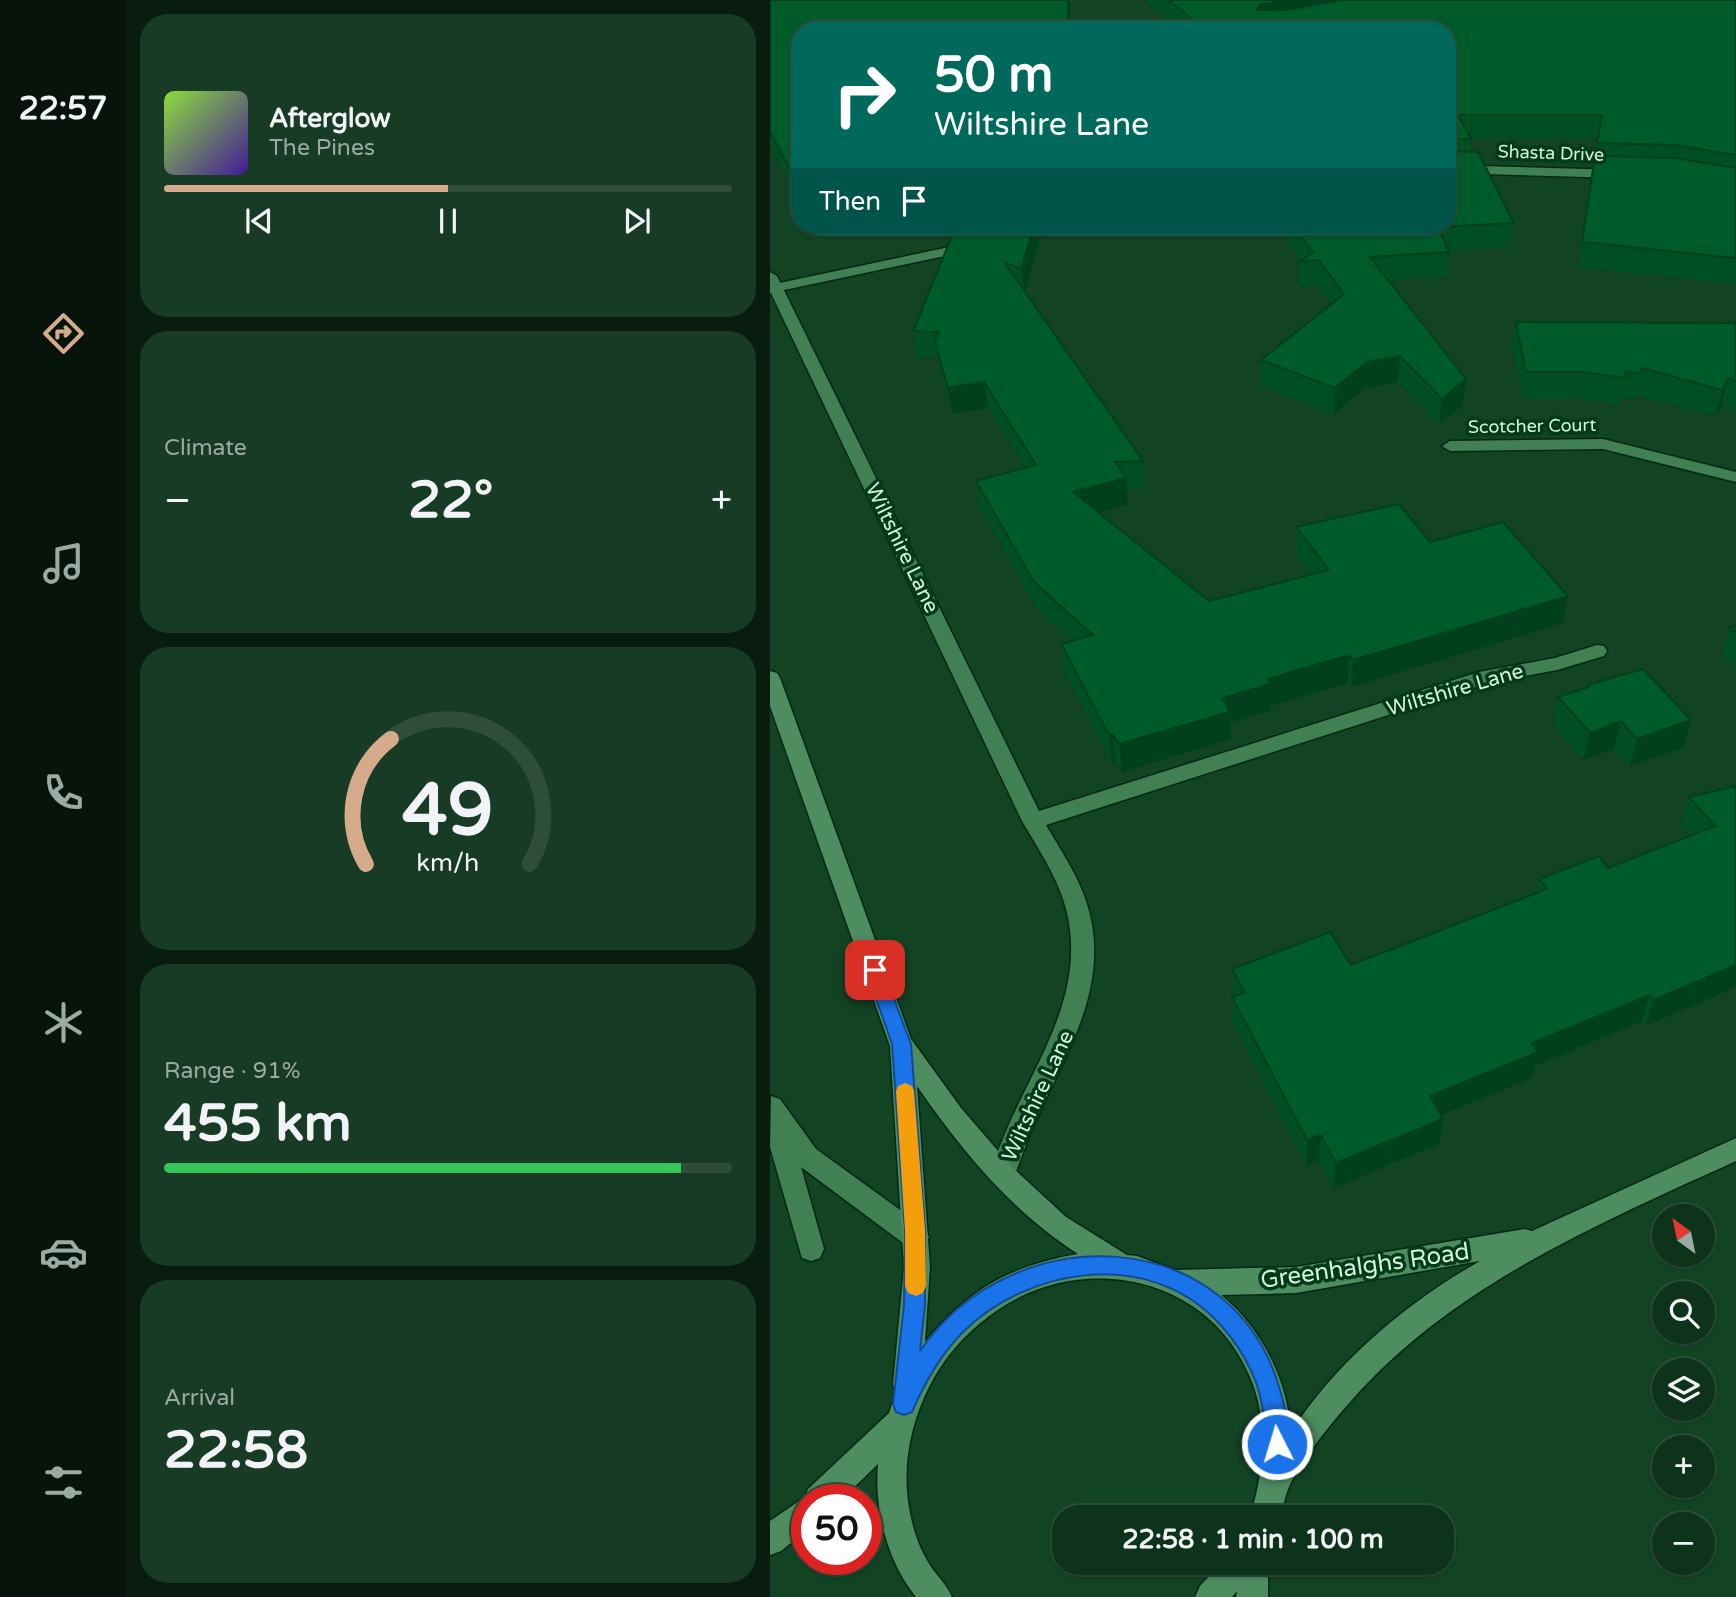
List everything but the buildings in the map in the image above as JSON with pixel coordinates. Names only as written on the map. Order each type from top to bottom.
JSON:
[{"type":"main road","name":"Wiltshire Lane","points":[[770,678],[901,1044],[916,1237],[915,1305],[901,1414]]},
{"type":"main road","name":"Wiltshire Lane","points":[[901,1044],[952,1116],[1002,1174],[1057,1226],[1118,1265]]},
{"type":"main road","name":"Greenhalghs Road","points":[[1273,1487],[1294,1449],[1315,1419],[1352,1377],[1391,1339],[1478,1274],[1553,1232],[1736,1149]]},
{"type":"main road","name":"Greenhalghs Road","points":[[1174,1280],[1248,1283],[1296,1280],[1514,1244],[1553,1232]]},
{"type":"main road","points":[[936,1597],[911,1562],[899,1532],[892,1500],[891,1468],[901,1414],[917,1375],[934,1349],[955,1325],[979,1305],[1032,1276],[1090,1264],[1147,1270],[1174,1280],[1221,1311],[1255,1355],[1266,1378],[1277,1430],[1273,1487],[1268,1505]]},
{"type":"main road","points":[[834,1484],[901,1414]]},
{"type":"main road","points":[[770,1540],[791,1524]]},
{"type":"main road","points":[[1211,1597],[1230,1575]]},
{"type":"main road","points":[[1252,1597],[1253,1575]]},
{"type":"street","name":"Shasta Drive","points":[[1456,169],[1628,175]]},
{"type":"street","points":[[772,284],[1025,235]]},
{"type":"street","name":"Wiltshire Lane","points":[[772,284],[1033,821],[1075,901],[1081,924],[1082,984],[1068,1031],[1027,1112],[1002,1174]]},
{"type":"street","name":"Scotcher Court","points":[[1450,446],[1603,444],[1736,477]]},
{"type":"street","name":"Wiltshire Lane","points":[[1033,821],[1486,677],[1556,664],[1597,651]]},
{"type":"street","points":[[771,1105],[807,1157],[916,1237]]},
{"type":"street","points":[[771,1105],[811,1249]]},
{"type":"slow traffic","points":[[905,1091],[915,1230],[916,1286]]},
{"type":"route","points":[[875,970],[901,1044],[915,1230],[915,1305],[904,1404],[917,1375],[934,1349],[955,1325],[979,1305],[1032,1276],[1060,1268],[1090,1264],[1118,1265],[1147,1270],[1174,1280],[1221,1311],[1241,1334],[1266,1378],[1273,1404],[1277,1444]]}]
